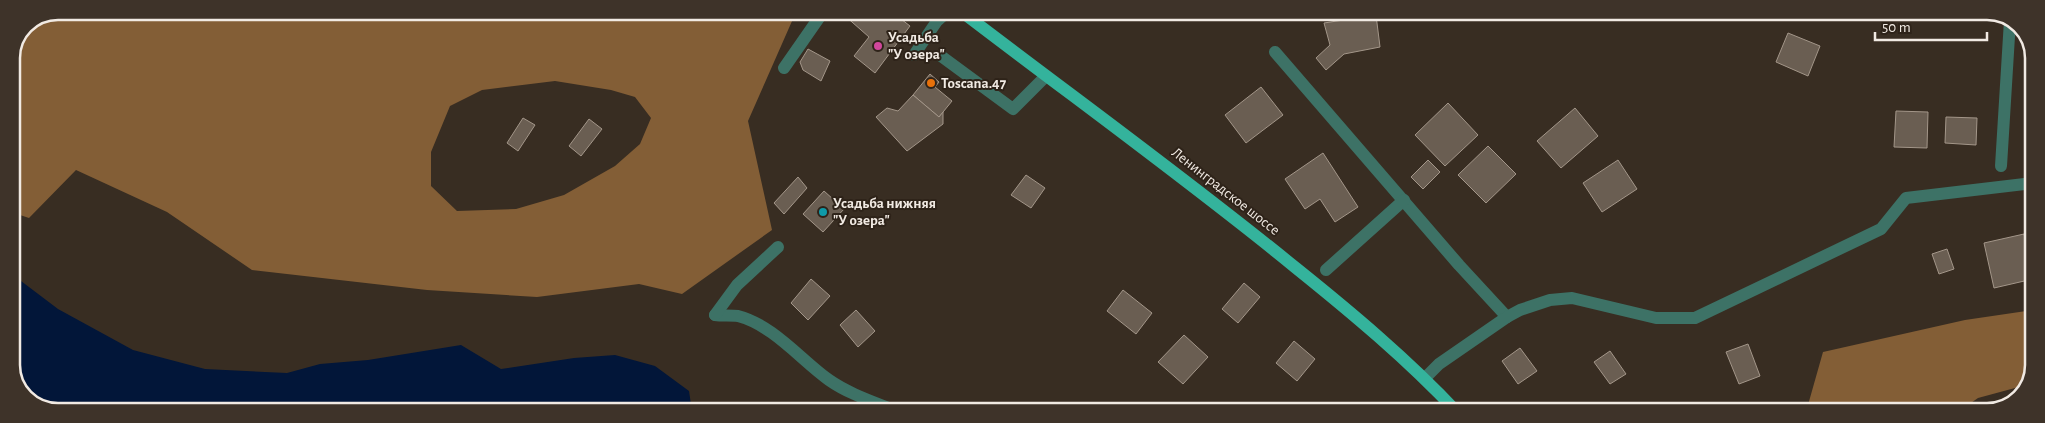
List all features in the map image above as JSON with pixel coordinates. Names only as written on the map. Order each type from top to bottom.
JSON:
[{"type":"main road","name":"Ленинградское шоссе","points":[[972,20],[1255,234],[1378,335],[1425,378],[1449,403]]},
{"type":"street","points":[[784,68],[817,20]]},
{"type":"street","points":[[914,54],[938,20]]},
{"type":"street","points":[[2001,166],[2010,28]]},
{"type":"street","points":[[1275,52],[1459,265],[1507,317]]},
{"type":"street","points":[[941,56],[1013,109],[1046,76]]},
{"type":"street","points":[[1425,378],[1439,364],[1507,317],[1520,310],[1550,300],[1572,298],[1656,318],[1696,318],[1881,229],[1906,198],[2025,184]]},
{"type":"street","points":[[1326,270],[1404,200]]},
{"type":"street","points":[[778,247],[737,285],[715,315],[738,316],[775,335],[829,380],[844,389],[877,403]]},
{"type":"shaded area","points":[[792,20],[748,121],[772,230],[682,294],[639,284],[537,297],[427,290],[252,270],[167,212],[76,170],[29,218],[20,215],[20,58],[23,44],[31,31],[37,26],[51,21]],"holes":[[[555,81],[611,90],[635,97],[651,118],[640,144],[615,166],[564,195],[516,209],[457,211],[431,186],[431,152],[450,106],[482,90]]]},
{"type":"shaded area","points":[[2025,311],[2025,365],[2023,377],[2018,387],[1978,398],[1971,403],[1809,403],[1823,352],[1965,320]]},
{"type":"water","points":[[20,281],[58,309],[133,350],[205,369],[287,373],[320,364],[368,360],[461,345],[501,369],[574,358],[615,355],[655,366],[689,391],[691,403],[51,402],[39,398],[33,393],[26,386],[21,375]]},
{"type":"building","name":"Усадьба \"У озера\"","points":[[850,20],[902,20],[910,26],[875,73],[854,56],[869,37]]},
{"type":"building","points":[[1344,20],[1377,20],[1380,47],[1344,54],[1326,70],[1316,58],[1330,45],[1324,23]]},
{"type":"building","points":[[1788,33],[1820,46],[1808,76],[1776,62]]},
{"type":"building","points":[[808,49],[830,61],[821,81],[803,70],[800,62]]},
{"type":"building","points":[[930,74],[939,82],[935,87],[952,101],[939,117],[913,95]]},
{"type":"building","points":[[1261,87],[1283,115],[1246,143],[1225,115]]},
{"type":"building","name":"Усадьба \"У озера\"","points":[[913,95],[939,117],[943,112],[943,124],[907,151],[876,117],[887,108],[898,111]]},
{"type":"building","points":[[1448,103],[1478,135],[1445,166],[1415,135]]},
{"type":"building","points":[[1575,108],[1598,136],[1561,168],[1537,141]]},
{"type":"building","points":[[1896,111],[1928,112],[1927,148],[1894,147]]},
{"type":"building","points":[[1946,117],[1977,118],[1976,145],[1945,143]]},
{"type":"building","points":[[523,118],[535,125],[518,151],[507,143]]},
{"type":"building","points":[[589,119],[602,129],[581,156],[569,146]]},
{"type":"building","points":[[1488,146],[1516,174],[1486,203],[1458,175]]},
{"type":"building","points":[[1323,153],[1358,207],[1335,222],[1320,199],[1305,209],[1285,179]]},
{"type":"building","points":[[1428,160],[1440,172],[1423,189],[1411,177]]},
{"type":"building","points":[[1618,160],[1637,189],[1602,212],[1583,183]]},
{"type":"building","points":[[1026,175],[1045,188],[1031,208],[1011,195]]},
{"type":"building","points":[[798,177],[807,188],[784,214],[774,203]]},
{"type":"building","name":"Усадьба нижняя \"У озера\"","points":[[824,191],[844,209],[823,232],[803,214]]},
{"type":"building","points":[[2024,234],[2025,281],[1994,288],[1984,243]]},
{"type":"building","points":[[1947,249],[1954,269],[1939,274],[1932,254]]},
{"type":"building","points":[[811,279],[830,296],[808,320],[791,303]]},
{"type":"building","points":[[1244,283],[1260,297],[1238,323],[1222,309]]},
{"type":"building","points":[[1123,290],[1152,313],[1136,334],[1107,311]]},
{"type":"building","points":[[856,310],[875,331],[858,347],[840,325]]},
{"type":"building","points":[[1184,335],[1208,357],[1183,384],[1158,362]]},
{"type":"building","points":[[1294,341],[1315,359],[1297,381],[1276,363]]},
{"type":"building","points":[[1748,344],[1760,376],[1739,384],[1726,352]]},
{"type":"building","points":[[1520,348],[1537,371],[1518,384],[1502,361]]},
{"type":"building","points":[[1610,351],[1626,374],[1610,384],[1594,362]]},
{"type":"place","name":"Усадьба \"У озера\"","points":[[878,46]]},
{"type":"place","name":"Toscana.47","points":[[931,83]]},
{"type":"place","name":"Усадьба нижняя \"У озера\"","points":[[823,212]]}]
